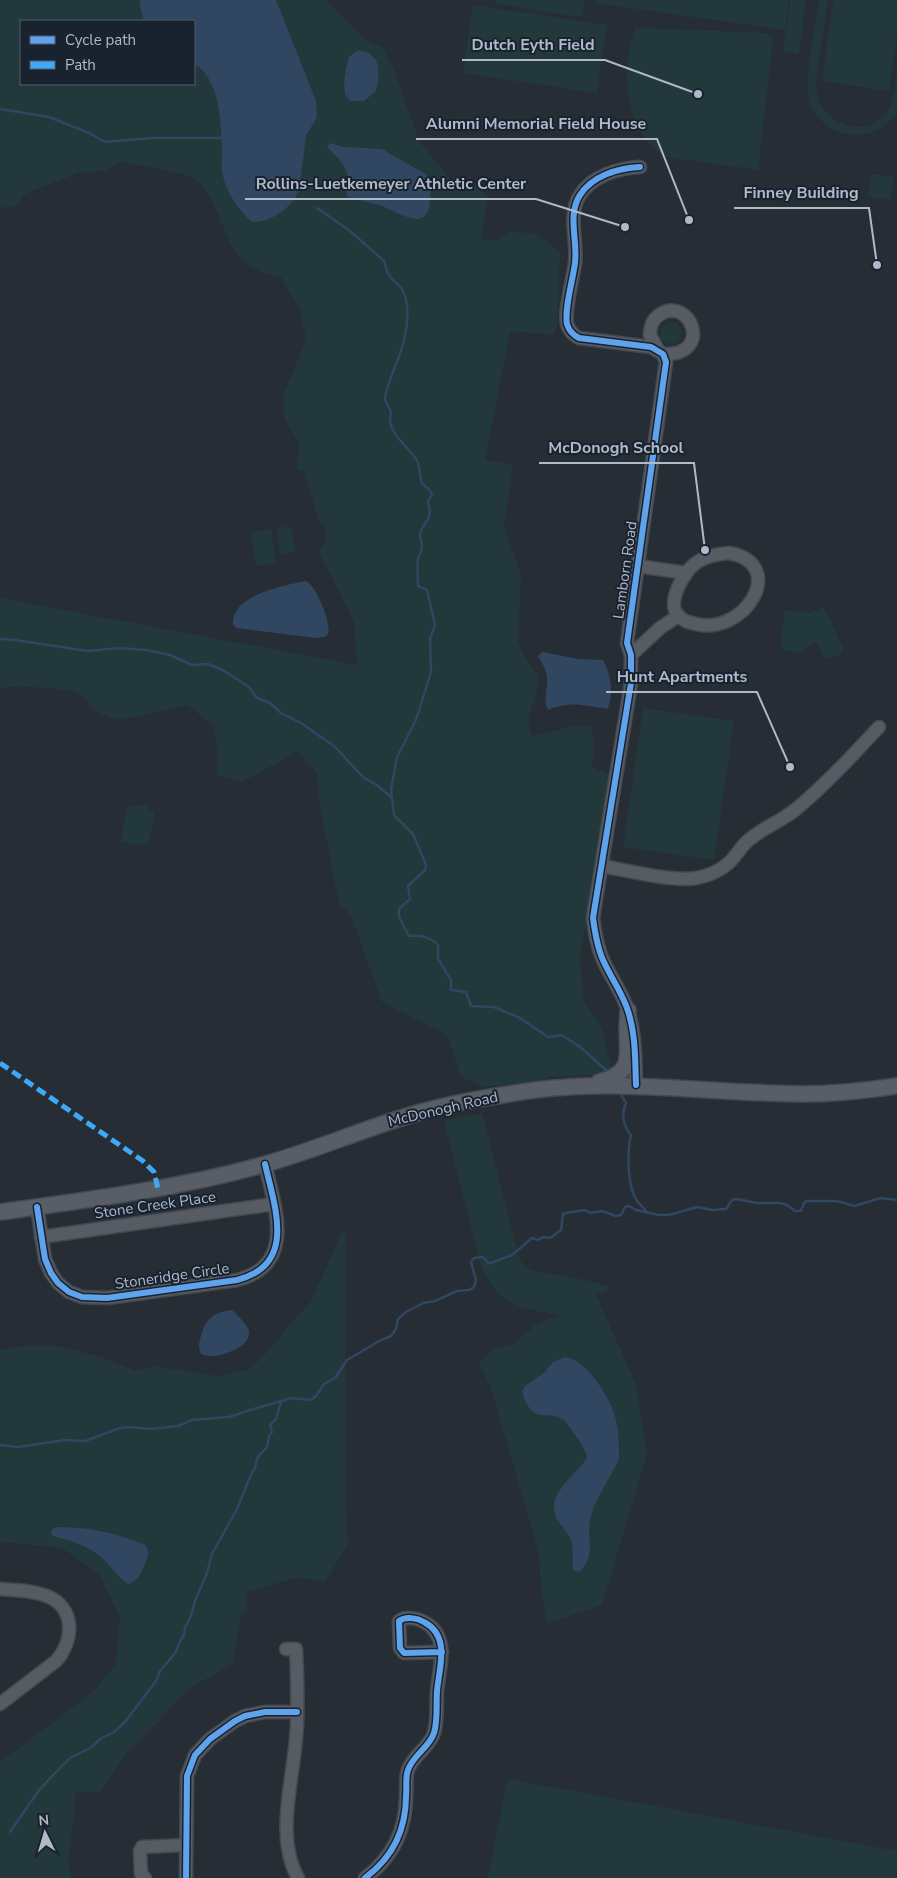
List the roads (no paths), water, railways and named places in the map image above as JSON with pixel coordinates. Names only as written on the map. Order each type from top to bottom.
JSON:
[{"type":"main road","points":[[585,1085],[614,1077],[625,1067],[629,1050],[628,1010]]},
{"type":"main road","name":"McDonogh Road","points":[[0,1214],[178,1185],[265,1164],[376,1126],[437,1108],[497,1096],[585,1085],[636,1085],[802,1094],[873,1090],[897,1086]]},
{"type":"street","name":"Lamborn Road","points":[[636,1085],[634,1038],[628,1010],[603,959],[596,937],[593,918],[631,682],[631,655],[627,643],[666,367],[660,352],[650,347],[579,338],[570,331],[567,321],[575,262],[574,210],[580,195],[588,186],[602,176],[627,168],[640,167]]},
{"type":"street","points":[[729,553],[743,557],[750,562],[756,572],[758,583],[756,595],[748,607],[734,619],[720,624],[702,626],[688,622],[678,616],[675,610],[675,598],[680,581],[696,563],[706,558],[729,553]]},
{"type":"street","points":[[638,566],[686,573]]},
{"type":"street","points":[[631,655],[660,628],[678,616]]},
{"type":"street","points":[[602,866],[694,878],[723,868],[748,840],[793,812],[818,790],[879,727]]},
{"type":"street","name":"Stoneridge Circle","points":[[37,1207],[45,1259],[51,1273],[58,1283],[69,1292],[82,1297],[107,1298],[237,1280],[260,1271],[268,1264],[274,1253],[277,1231],[274,1204],[265,1164]]},
{"type":"street","name":"Stone Creek Place","points":[[41,1237],[274,1204]]},
{"type":"street","points":[[0,1589],[37,1593],[55,1600],[66,1614],[70,1630],[67,1645],[56,1661],[0,1704]]},
{"type":"street","points":[[286,1649],[296,1649],[296,1740],[288,1805],[288,1842],[290,1859],[298,1878]]},
{"type":"street","points":[[365,1878],[385,1861],[393,1849],[403,1824],[407,1772],[411,1763],[424,1749],[434,1733],[442,1652]]},
{"type":"street","points":[[186,1878],[187,1776],[190,1765],[202,1747],[235,1721],[245,1716],[265,1712],[297,1712]]},
{"type":"street","points":[[145,1878],[141,1874],[140,1851],[142,1847],[186,1845]]},
{"type":"water","points":[[140,0],[276,0],[316,101],[317,117],[306,136],[299,191],[286,209],[266,220],[252,222],[238,207],[227,189],[222,173],[220,114],[214,90],[203,71],[195,65],[195,20],[144,20]]},
{"type":"water","points":[[358,50],[372,55],[378,64],[376,91],[364,101],[350,101],[345,94],[346,68],[349,57]]},
{"type":"water","points":[[331,143],[343,147],[382,149],[427,175],[431,188],[428,211],[424,217],[410,218],[379,205],[348,197],[346,191],[348,179],[346,169],[327,146]]},
{"type":"water","points":[[306,581],[318,597],[328,622],[328,634],[325,637],[316,638],[236,628],[233,624],[235,614],[250,599],[285,585]]},
{"type":"water","points":[[542,652],[579,659],[603,660],[611,684],[611,698],[607,709],[584,705],[564,705],[548,710],[546,705],[547,677],[538,656]]},
{"type":"water","points":[[232,1310],[249,1331],[249,1337],[246,1342],[242,1346],[224,1354],[210,1356],[201,1354],[199,1348],[200,1341],[206,1323],[216,1314]]},
{"type":"water","points":[[565,1357],[573,1359],[580,1364],[601,1387],[614,1413],[618,1436],[619,1459],[592,1512],[589,1527],[590,1552],[580,1572],[573,1570],[571,1540],[556,1516],[554,1506],[559,1491],[582,1466],[587,1456],[564,1420],[536,1414],[526,1403],[522,1392],[525,1386],[544,1373],[553,1362]]},
{"type":"water","points":[[57,1527],[96,1530],[144,1544],[148,1549],[148,1554],[141,1573],[135,1581],[129,1584],[125,1582],[101,1557],[89,1548],[53,1536],[52,1530]]},
{"type":"waterway","points":[[0,109],[49,117],[89,133],[105,142],[151,138],[222,138]]},
{"type":"waterway","points":[[317,208],[350,231],[384,261],[388,273],[402,289],[407,306],[407,326],[385,399],[391,414],[391,426],[414,456],[419,467],[422,483],[432,494],[428,502],[429,518],[421,530],[422,550],[418,559],[418,586],[427,590],[435,625],[430,639],[431,672],[416,720],[397,757],[391,790],[394,815],[413,834],[426,865],[425,870],[408,886],[410,899],[399,909],[399,917],[409,936],[425,937],[438,945],[438,959],[451,980],[451,990],[466,992],[471,1006],[494,1007],[520,1018],[548,1037],[562,1035],[580,1047],[606,1070]]},
{"type":"waterway","points":[[0,639],[88,651],[119,648],[146,650],[170,655],[192,665],[208,664],[223,670],[249,687],[257,698],[270,703],[281,713],[301,723],[334,746],[364,778],[377,785],[392,798]]},
{"type":"waterway","points":[[621,1095],[626,1103],[623,1116],[631,1135],[629,1150],[630,1179],[634,1196],[646,1211]]},
{"type":"waterway","points":[[0,1445],[18,1447],[65,1440],[85,1441],[120,1428],[151,1429],[178,1426],[192,1420],[229,1417],[292,1398],[311,1400],[324,1384],[335,1378],[347,1360],[391,1336],[396,1329],[398,1319],[406,1312],[423,1303],[435,1301],[457,1291],[469,1290],[474,1287],[476,1280],[471,1262],[474,1258],[483,1257],[488,1263],[491,1263],[512,1255],[532,1238],[538,1240],[543,1237],[550,1238],[561,1230],[563,1214],[566,1213],[584,1210],[591,1213],[602,1211],[616,1216],[621,1215],[625,1207],[629,1206],[636,1210],[669,1215],[697,1207],[713,1210],[726,1209],[732,1200],[737,1199],[757,1203],[780,1203],[787,1205],[795,1211],[801,1211],[804,1203],[807,1201],[837,1201],[854,1206],[881,1198],[897,1200]]},
{"type":"waterway","points":[[10,1832],[39,1790],[70,1758],[92,1747],[100,1739],[114,1732],[125,1722],[156,1681],[160,1671],[176,1652],[207,1573],[212,1554],[237,1509],[255,1468],[257,1458],[267,1447],[269,1436],[272,1432],[270,1425],[276,1419],[281,1402]]},
{"type":"place","name":"Dutch Eyth Field","points":[[698,94]]},
{"type":"place","name":"Alumni Memorial Field House","points":[[689,220]]},
{"type":"place","name":"Rollins-Luetkemeyer Athletic Center","points":[[625,227]]},
{"type":"place","name":"Finney Building","points":[[877,265]]},
{"type":"place","name":"McDonogh School","points":[[705,550]]},
{"type":"place","name":"Hunt Apartments","points":[[790,767]]}]
